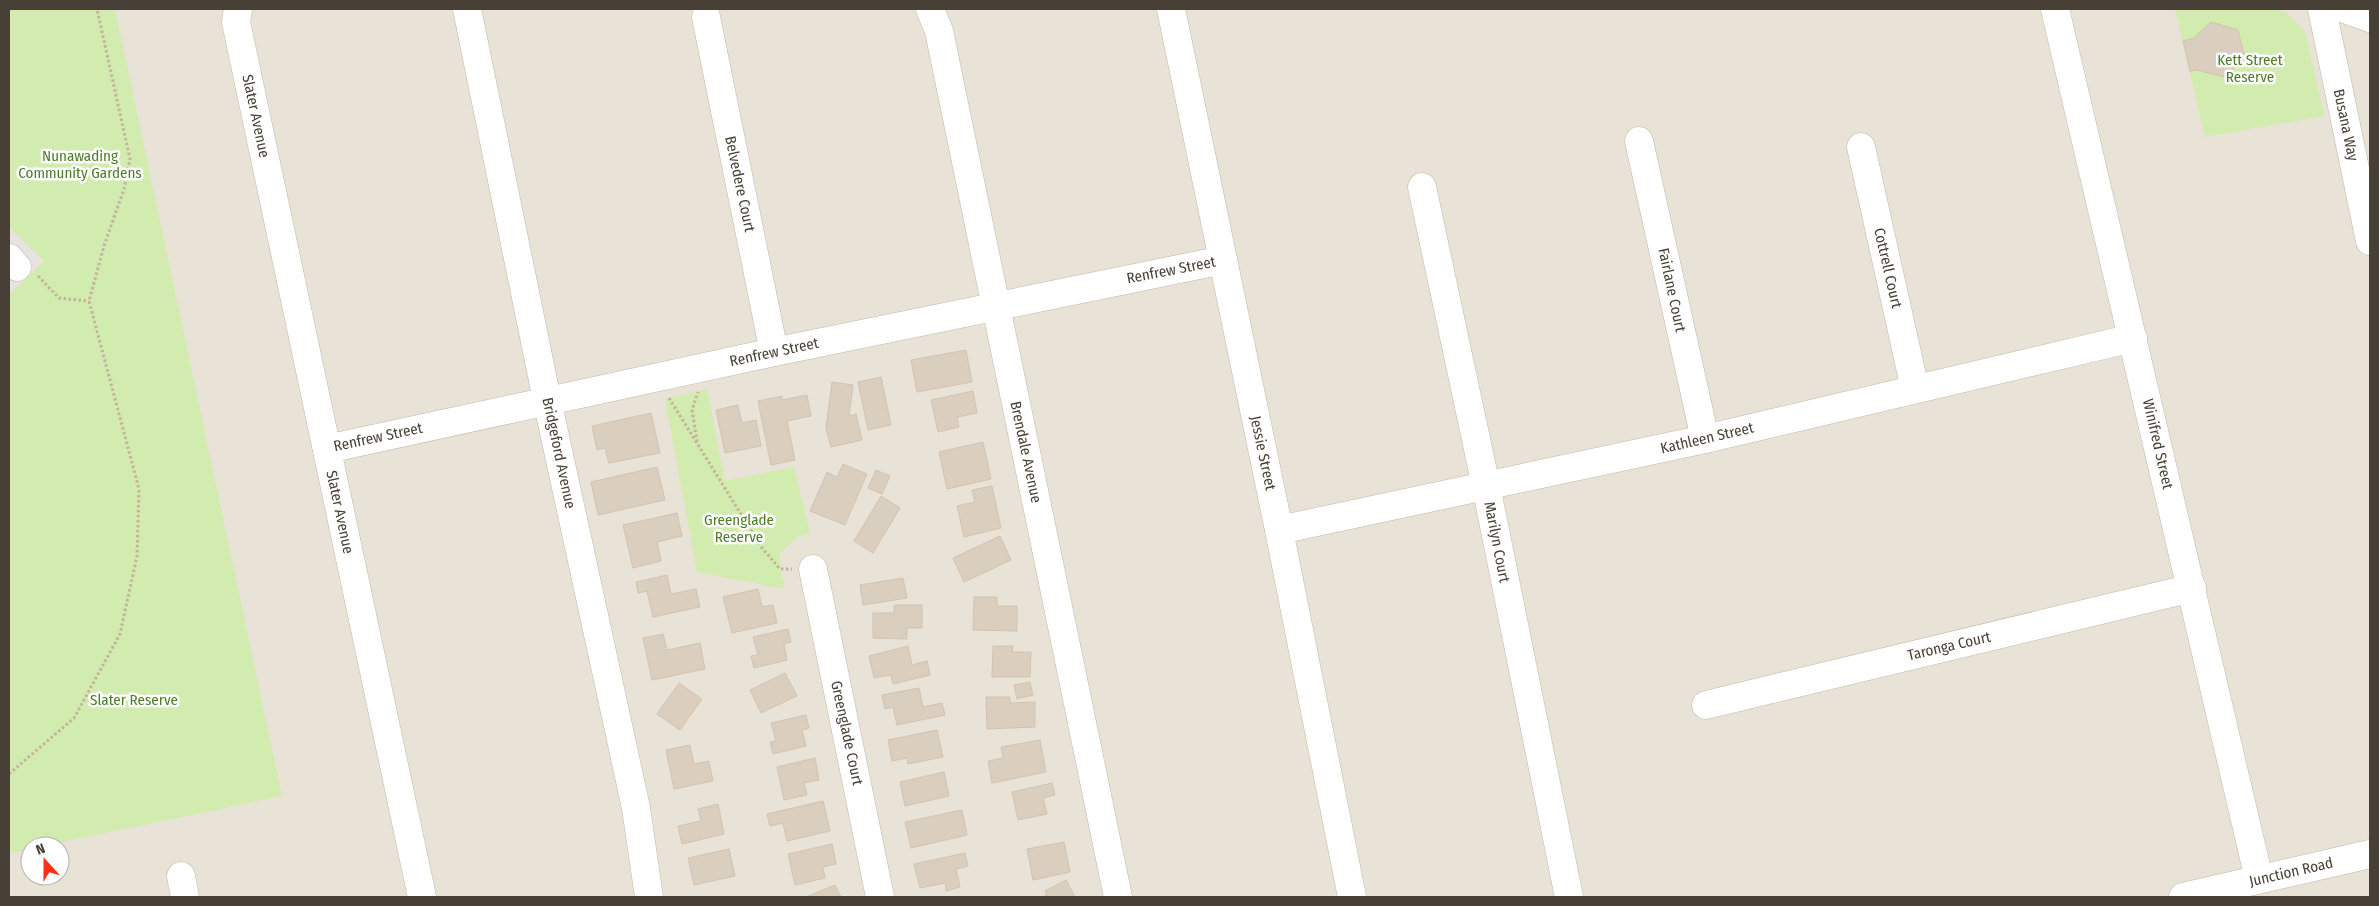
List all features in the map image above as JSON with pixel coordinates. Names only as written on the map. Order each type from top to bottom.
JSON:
[{"type":"street","name":"Slater Avenue","points":[[238,9],[236,22],[422,897]]},
{"type":"street","name":"Bridgeford Avenue","points":[[467,9],[547,400],[636,808],[649,897]]},
{"type":"street","name":"Brendale Avenue","points":[[930,9],[939,31],[1118,897]]},
{"type":"street","name":"Jessie Street","points":[[1171,9],[1279,530],[1352,897]]},
{"type":"street","name":"Winifred Street","points":[[2055,9],[2260,879]]},
{"type":"street","name":"Busana Way","points":[[2322,9],[2370,240]]},
{"type":"street","points":[[2345,9],[2370,18]]},
{"type":"street","name":"Belvedere Court","points":[[706,17],[774,352]]},
{"type":"street","name":"Fairlane Court","points":[[1639,141],[1705,439]]},
{"type":"street","name":"Cottrell Court","points":[[1861,147],[1915,389]]},
{"type":"street","name":"Marilyn Court","points":[[1422,187],[1486,486],[1569,897]]},
{"type":"street","name":"Renfrew Street","points":[[327,449],[547,400],[996,305],[1223,260]]},
{"type":"street","name":"Kathleen Street","points":[[1279,530],[1705,439],[2133,338]]},
{"type":"street","name":"Greenglade Court","points":[[812,569],[880,897]]},
{"type":"street","name":"Taronga Court","points":[[1706,704],[2192,588]]},
{"type":"street","name":"Junction Road","points":[[2183,897],[2370,854]]},
{"type":"path","points":[[9,774],[74,718],[120,634],[137,556],[139,490],[89,301],[104,246],[124,189],[130,159],[97,9]]},
{"type":"path","points":[[13,263],[35,272],[59,298],[89,301]]},
{"type":"path","points":[[697,445],[692,410],[706,367]]},
{"type":"path","points":[[657,377],[762,548],[780,569],[812,569]]},
{"type":"shaded area","points":[[9,9],[2370,9],[2370,897],[9,897]]},
{"type":"shaded area","points":[[9,227],[44,261],[9,295]]},
{"type":"green space","name":"Slater Reserve","points":[[9,9],[115,9],[282,796],[70,840],[70,836],[20,836],[20,851],[9,853]]},
{"type":"green space","name":"Kett Street Reserve","points":[[2175,9],[2274,9],[2286,13],[2305,32],[2324,116],[2205,137]]},
{"type":"green space","name":"Greenglade Reserve","points":[[707,389],[725,481],[794,467],[810,534],[798,536],[780,553],[780,569],[785,589],[697,572],[665,399]]},
{"type":"building","points":[[2211,22],[2238,30],[2245,58],[2224,77],[2196,70],[2190,71],[2183,41],[2194,38]]},
{"type":"building","points":[[966,350],[972,382],[917,392],[911,360]]},
{"type":"building","points":[[881,377],[891,425],[868,430],[858,382]]},
{"type":"building","points":[[832,382],[853,385],[849,416],[856,414],[862,440],[831,447],[826,428]]},
{"type":"building","points":[[973,391],[977,413],[957,417],[959,427],[938,432],[931,400]]},
{"type":"building","points":[[807,395],[811,416],[787,421],[795,460],[771,465],[758,401],[782,396],[782,400]]},
{"type":"building","points":[[738,405],[742,423],[756,420],[761,446],[725,453],[716,410]]},
{"type":"building","points":[[651,413],[660,453],[609,463],[605,448],[597,450],[592,426]]},
{"type":"building","points":[[983,442],[991,479],[947,489],[939,452]]},
{"type":"building","points":[[843,464],[867,474],[845,525],[810,511],[827,472],[837,477]]},
{"type":"building","points":[[657,467],[665,500],[598,515],[591,482]]},
{"type":"building","points":[[876,470],[890,476],[882,494],[868,488]]},
{"type":"building","points":[[992,486],[1001,528],[964,537],[957,506],[975,502],[972,490]]},
{"type":"building","points":[[881,496],[900,508],[873,553],[854,541]]},
{"type":"building","points":[[677,513],[682,536],[657,542],[661,561],[633,568],[623,525]]},
{"type":"building","points":[[1000,536],[1011,560],[964,582],[953,558]]},
{"type":"building","points":[[667,575],[671,594],[696,589],[700,607],[653,617],[647,591],[638,593],[636,582]]},
{"type":"building","points":[[903,578],[907,598],[863,605],[860,585]]},
{"type":"building","points":[[758,589],[762,607],[773,605],[777,623],[732,633],[723,597]]},
{"type":"building","points":[[974,597],[997,597],[997,606],[1017,606],[1017,631],[973,630]]},
{"type":"building","points":[[894,605],[922,605],[922,628],[907,628],[907,639],[873,638],[873,613],[894,613]]},
{"type":"building","points":[[788,629],[791,642],[784,644],[787,660],[754,668],[751,656],[758,655],[753,637]]},
{"type":"building","points":[[663,634],[667,650],[700,643],[705,669],[652,680],[643,638]]},
{"type":"building","points":[[908,646],[912,665],[927,661],[930,675],[893,684],[891,675],[874,678],[869,656]]},
{"type":"building","points":[[993,646],[1013,646],[1012,652],[1031,652],[1030,677],[992,677]]},
{"type":"building","points":[[785,673],[797,696],[761,713],[750,690]]},
{"type":"building","points":[[1030,682],[1033,695],[1017,699],[1014,685]]},
{"type":"building","points":[[679,683],[702,699],[680,730],[657,714]]},
{"type":"building","points":[[919,688],[923,707],[942,703],[945,715],[897,725],[893,707],[885,709],[882,695]]},
{"type":"building","points":[[986,697],[1010,697],[1010,703],[1035,702],[1035,727],[987,729]]},
{"type":"building","points":[[806,715],[809,728],[802,730],[806,746],[773,754],[770,742],[776,741],[771,723]]},
{"type":"building","points":[[937,730],[943,757],[908,764],[907,758],[892,761],[888,740]]},
{"type":"building","points":[[1040,740],[1046,772],[992,783],[988,761],[1003,758],[1001,747]]},
{"type":"building","points":[[690,745],[694,764],[709,761],[713,781],[674,789],[666,750]]},
{"type":"building","points":[[815,758],[819,780],[804,783],[807,795],[784,800],[777,767]]},
{"type":"building","points":[[944,772],[949,796],[905,806],[900,782]]},
{"type":"building","points":[[1052,783],[1055,795],[1043,798],[1047,814],[1018,820],[1012,792]]},
{"type":"building","points":[[823,801],[830,831],[787,841],[783,823],[770,826],[767,814]]},
{"type":"building","points":[[718,804],[724,834],[682,844],[678,826],[701,821],[698,809]]},
{"type":"building","points":[[962,810],[967,835],[911,848],[905,822]]},
{"type":"building","points":[[1064,842],[1070,872],[1033,880],[1027,849]]},
{"type":"building","points":[[832,844],[836,864],[823,867],[825,878],[795,885],[788,854]]},
{"type":"building","points":[[729,849],[735,876],[694,885],[688,858]]},
{"type":"building","points":[[965,853],[968,866],[956,869],[960,887],[946,891],[945,883],[920,888],[914,864]]},
{"type":"building","points":[[1066,880],[1075,897],[1042,897],[1047,895],[1045,891]]},
{"type":"building","points":[[835,885],[841,897],[806,897]]},
{"type":"park label","name":"Nunawading Community Gardens","points":[[80,164]]}]
